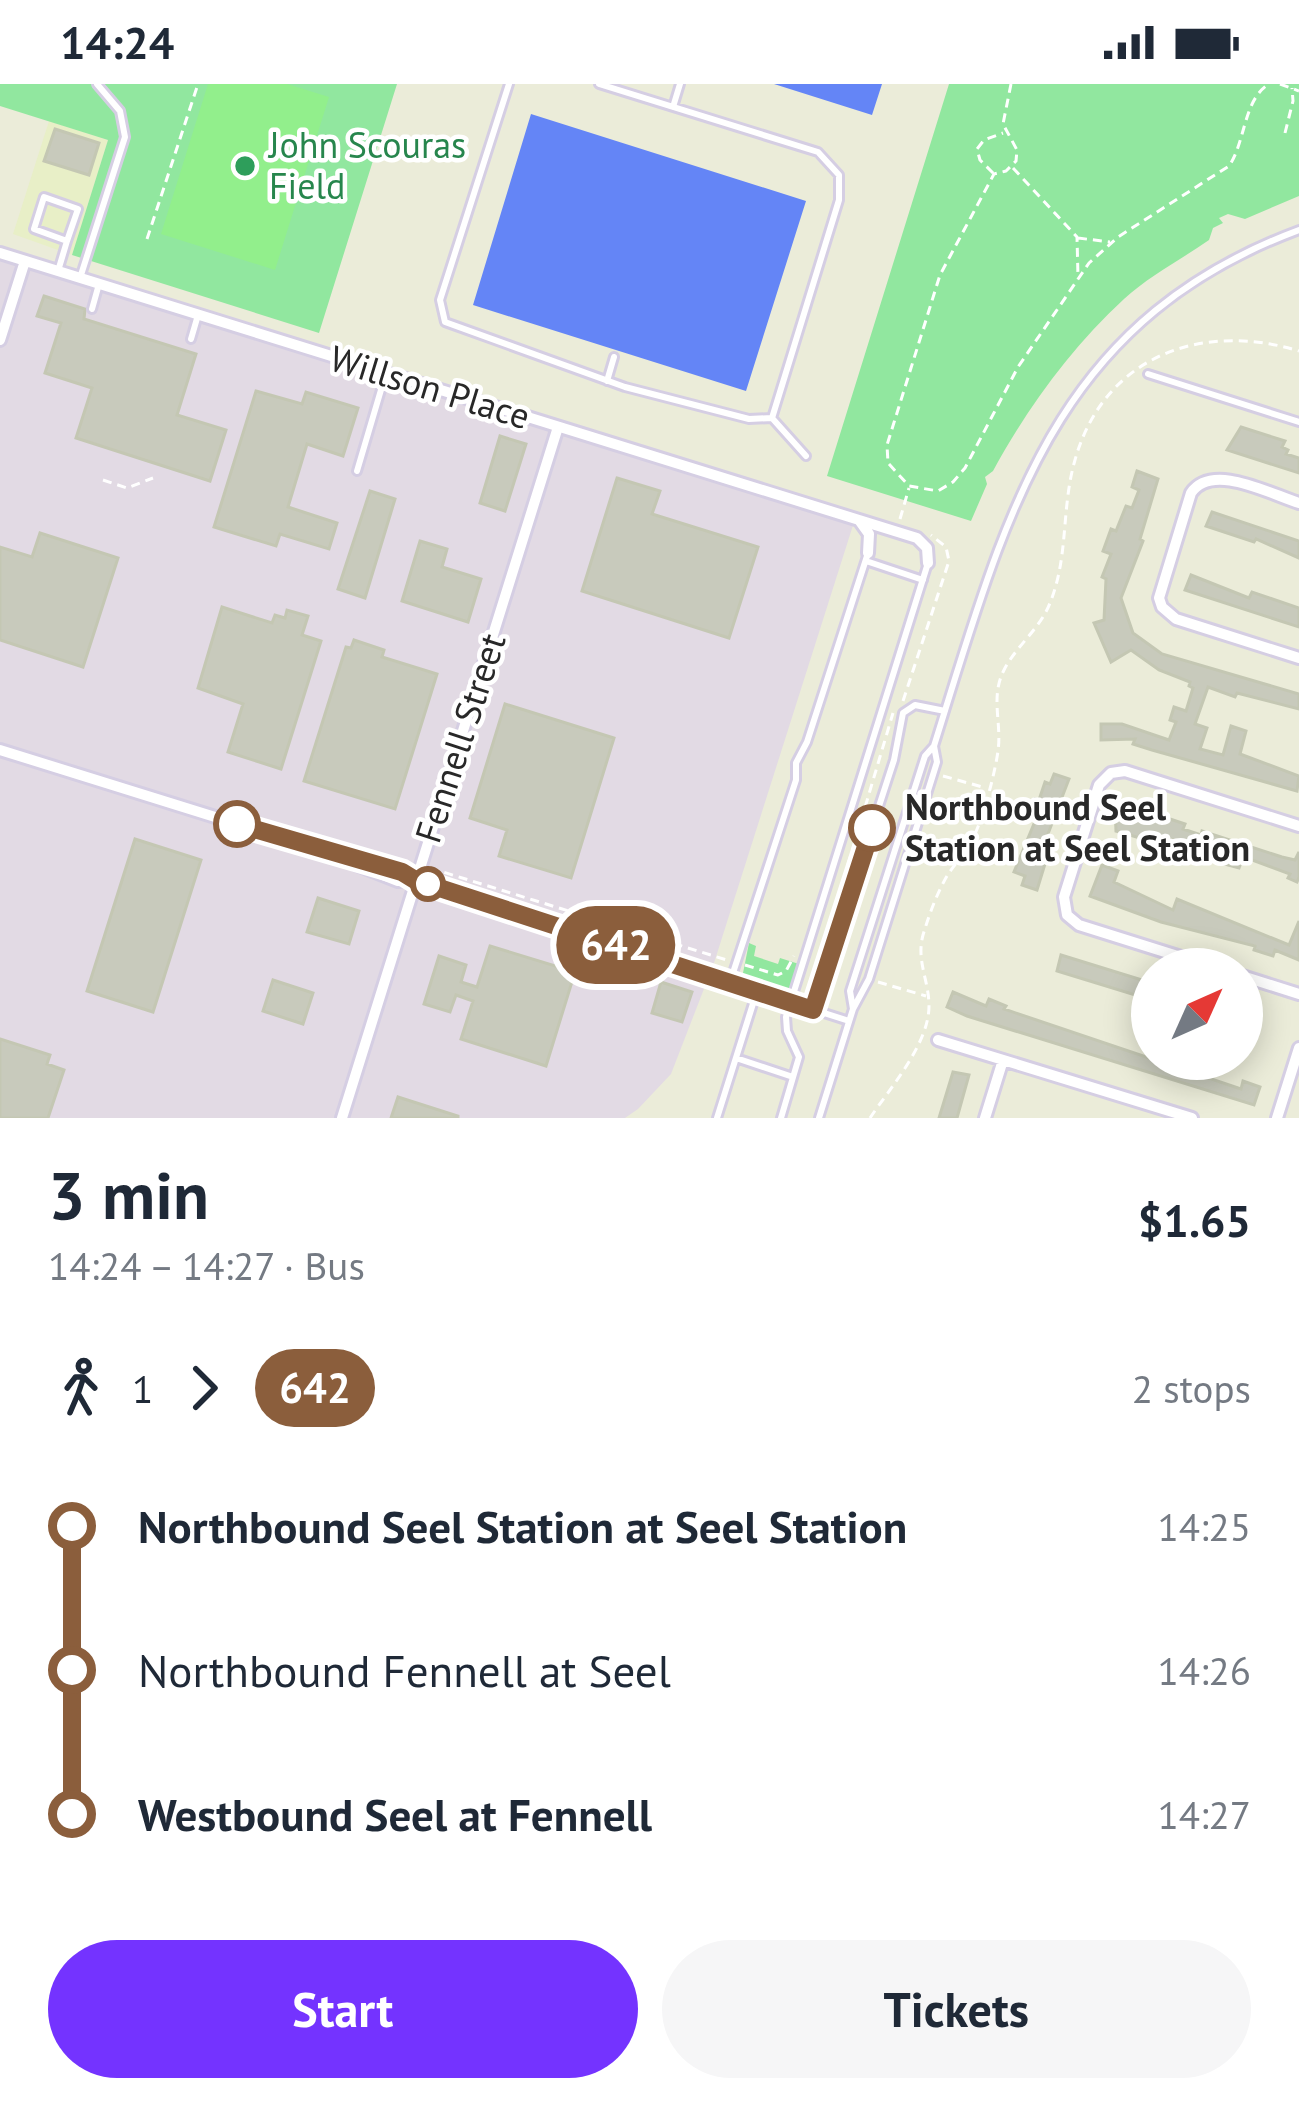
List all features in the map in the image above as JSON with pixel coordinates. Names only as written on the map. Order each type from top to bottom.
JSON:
[{"type":"street","name":"Willson Place","points":[[0,253],[859,520],[921,541],[929,552],[928,563]]},
{"type":"street","points":[[0,340],[25,260]]},
{"type":"street","name":"Fennell Street","points":[[342,1118],[558,427]]},
{"type":"street","points":[[1299,503],[1218,478],[1202,481],[1191,493],[1160,598],[1162,607],[1176,619],[1299,658]]},
{"type":"street","points":[[859,520],[868,535],[867,557]]},
{"type":"street","points":[[0,750],[402,872],[790,1002]]},
{"type":"street","points":[[1152,948],[1079,925],[1067,914],[1064,897],[1099,784],[1111,773],[1125,771],[1299,826]]},
{"type":"street","points":[[1263,983],[1299,994]]},
{"type":"street","points":[[938,1040],[1192,1118]]},
{"type":"street","points":[[1277,1118],[1299,1048]]},
{"type":"street","points":[[986,1118],[1004,1060]]},
{"type":"lane","points":[[80,278],[125,137],[120,111],[97,84]]},
{"type":"lane","points":[[508,84],[440,311],[452,326],[607,381],[748,419],[772,418]]},
{"type":"lane","points":[[599,84],[818,152],[838,175],[839,200],[772,418]]},
{"type":"lane","points":[[673,107],[680,84]]},
{"type":"lane","points":[[58,271],[78,209],[44,197],[34,229],[67,241]]},
{"type":"lane","points":[[853,1009],[850,992],[925,756],[934,746],[1017,497],[1046,439],[1078,392],[1124,340],[1182,291],[1241,255],[1299,230]]},
{"type":"lane","points":[[92,309],[100,284]]},
{"type":"lane","points":[[191,340],[198,315]]},
{"type":"lane","points":[[607,381],[614,357]]},
{"type":"lane","points":[[357,471],[386,373]]},
{"type":"lane","points":[[1148,374],[1299,422]]},
{"type":"lane","points":[[772,418],[806,456]]},
{"type":"lane","points":[[730,982],[796,781],[800,749],[807,742],[867,557],[923,580]]},
{"type":"lane","points":[[781,1118],[799,1053],[785,1024],[790,1002],[928,563]]},
{"type":"lane","points":[[813,1010],[894,760],[903,713],[915,705],[945,711]]},
{"type":"lane","points":[[819,1118],[853,1009],[869,979],[937,762],[934,746]]},
{"type":"lane","points":[[717,1118],[757,991]]},
{"type":"lane","points":[[790,1002],[849,1021]]},
{"type":"lane","points":[[736,1058],[794,1077]]},
{"type":"path","points":[[147,239],[198,84]]},
{"type":"path","points":[[1011,84],[1004,111],[1005,132],[1016,150],[1012,167]]},
{"type":"path","points":[[1012,167],[994,174],[940,275],[887,445],[888,463],[909,486],[938,491],[960,475],[1012,377],[1076,281],[1113,241],[1229,166],[1254,98],[1269,84]]},
{"type":"path","points":[[1286,86],[1299,91]]},
{"type":"path","points":[[1285,133],[1294,101],[1286,86]]},
{"type":"path","points":[[994,174],[980,160],[977,149],[984,140],[1005,132]]},
{"type":"path","points":[[1012,167],[1077,237],[1080,267],[1076,281]]},
{"type":"path","points":[[1077,237],[1113,241]]},
{"type":"path","points":[[870,1118],[922,1034],[929,1011],[920,961],[922,939],[945,879],[978,828],[998,750],[995,707],[1002,673],[1043,616],[1061,570],[1071,478],[1090,420],[1130,375],[1184,346],[1204,340],[1249,339],[1299,351]]},
{"type":"path","points":[[103,480],[128,488],[153,478]]},
{"type":"path","points":[[904,505],[909,486]]},
{"type":"path","points":[[831,921],[879,755]]},
{"type":"path","points":[[415,880],[431,868],[778,975],[788,968],[792,956],[804,959]]},
{"type":"path","points":[[869,979],[927,995]]},
{"type":"shaded area","points":[[49,121],[108,140],[72,255],[13,234]]},
{"type":"shaded area","points":[[0,253],[855,519],[714,963],[671,1074],[638,1109],[625,1118],[0,1118]]},
{"type":"green space","points":[[0,84],[397,84],[319,333],[72,255],[108,140],[0,106]]},
{"type":"green space","name":"John Scouras Field","points":[[208,84],[287,84],[329,97],[275,270],[161,234]]},
{"type":"green space","points":[[949,84],[1299,84],[1299,196],[1245,219],[1228,214],[1219,218],[1223,223],[1213,228],[1209,240],[1144,283],[1104,318],[1051,380],[985,477],[987,484],[971,521],[827,476]]},
{"type":"green space","points":[[749,943],[756,946],[754,956],[778,964],[780,958],[799,964],[791,990],[784,992],[742,978]]},
{"type":"water","points":[[774,84],[882,84],[872,115]]},
{"type":"water","points":[[531,114],[806,201],[746,391],[473,305]]},
{"type":"building","points":[[55,129],[99,143],[89,175],[44,161]]},
{"type":"building","points":[[44,296],[85,309],[84,319],[196,354],[177,415],[226,430],[210,481],[76,438],[92,388],[45,373],[61,323],[37,316]]},
{"type":"building","points":[[256,391],[302,404],[306,392],[358,408],[343,456],[307,444],[288,507],[337,523],[329,549],[280,534],[276,546],[214,527]]},
{"type":"building","points":[[1241,427],[1285,441],[1286,454],[1299,458],[1299,473],[1227,450]]},
{"type":"building","points":[[500,436],[526,444],[505,511],[480,503]]},
{"type":"building","points":[[1137,471],[1158,479],[1143,541],[1121,598],[1133,633],[1162,654],[1299,694],[1299,709],[1208,687],[1195,724],[1207,728],[1200,749],[1223,755],[1231,726],[1246,731],[1240,754],[1299,776],[1297,791],[1133,744],[1135,739],[1101,740],[1101,724],[1122,724],[1169,740],[1176,722],[1170,720],[1174,707],[1186,711],[1193,688],[1131,650],[1111,662],[1094,623],[1104,620],[1106,579],[1102,577],[1111,554],[1103,551],[1126,506],[1132,508],[1139,490],[1132,487]]},
{"type":"building","points":[[617,478],[660,491],[652,514],[758,547],[729,638],[582,591]]},
{"type":"building","points":[[370,491],[395,499],[365,598],[338,589]]},
{"type":"building","points":[[1212,512],[1299,541],[1299,558],[1256,539],[1206,526]]},
{"type":"building","points":[[40,533],[118,558],[83,667],[0,640],[0,547],[32,557]]},
{"type":"building","points":[[420,541],[447,549],[442,567],[481,579],[468,622],[402,601]]},
{"type":"building","points":[[1191,575],[1249,598],[1252,592],[1299,608],[1299,627],[1185,590]]},
{"type":"building","points":[[222,607],[272,623],[275,615],[285,618],[287,610],[308,616],[302,635],[321,641],[281,769],[228,752],[243,704],[198,688]]},
{"type":"building","points":[[354,640],[384,650],[382,657],[437,674],[395,809],[304,781],[346,647],[351,648]]},
{"type":"building","points":[[505,704],[614,738],[571,878],[499,856],[507,830],[470,818]]},
{"type":"building","points":[[1054,774],[1069,779],[1046,839],[1052,841],[1037,890],[1022,885],[1025,876],[1014,872],[1038,814],[1031,811],[1035,799],[1039,800],[1045,782],[1050,784]]},
{"type":"building","points":[[1115,806],[1143,810],[1185,824],[1183,829],[1282,857],[1295,860],[1299,852],[1297,882],[1288,878],[1290,874],[1247,858],[1239,868],[1191,853],[1193,847],[1153,833],[1150,841],[1116,831]]},
{"type":"building","points":[[135,839],[201,860],[153,1012],[87,991]]},
{"type":"building","points":[[1102,865],[1118,871],[1114,882],[1173,910],[1177,899],[1289,945],[1299,921],[1299,960],[1161,922],[1090,896]]},
{"type":"building","points":[[318,898],[359,911],[349,944],[307,932]]},
{"type":"building","points":[[490,946],[575,972],[546,1066],[461,1039],[473,1001],[456,995],[450,1012],[424,1004],[439,956],[466,965],[461,982],[477,987]]},
{"type":"building","points":[[1061,955],[1131,977],[1131,994],[1057,971]]},
{"type":"building","points":[[273,980],[313,993],[303,1024],[263,1011]]},
{"type":"building","points":[[661,982],[692,992],[682,1022],[652,1013]]},
{"type":"building","points":[[953,992],[986,1006],[989,999],[1006,1006],[1004,1009],[1131,1052],[1131,1067],[967,1016],[947,1007]]},
{"type":"building","points":[[0,1039],[50,1055],[47,1064],[64,1070],[48,1118],[0,1118]]},
{"type":"building","points":[[953,1072],[969,1075],[957,1118],[939,1118]]},
{"type":"building","points":[[1173,1080],[1214,1080],[1241,1089],[1243,1081],[1260,1087],[1254,1105]]},
{"type":"building","points":[[398,1097],[458,1116],[458,1118],[391,1118]]},
{"type":"bus line","name":"642","points":[[237,824],[402,872],[813,1010],[872,828]]},
{"type":"place","name":"John Scouras Field","points":[[245,166]]},
{"type":"place","name":"Northbound Seel Station at Seel Station","points":[[872,828]]}]
